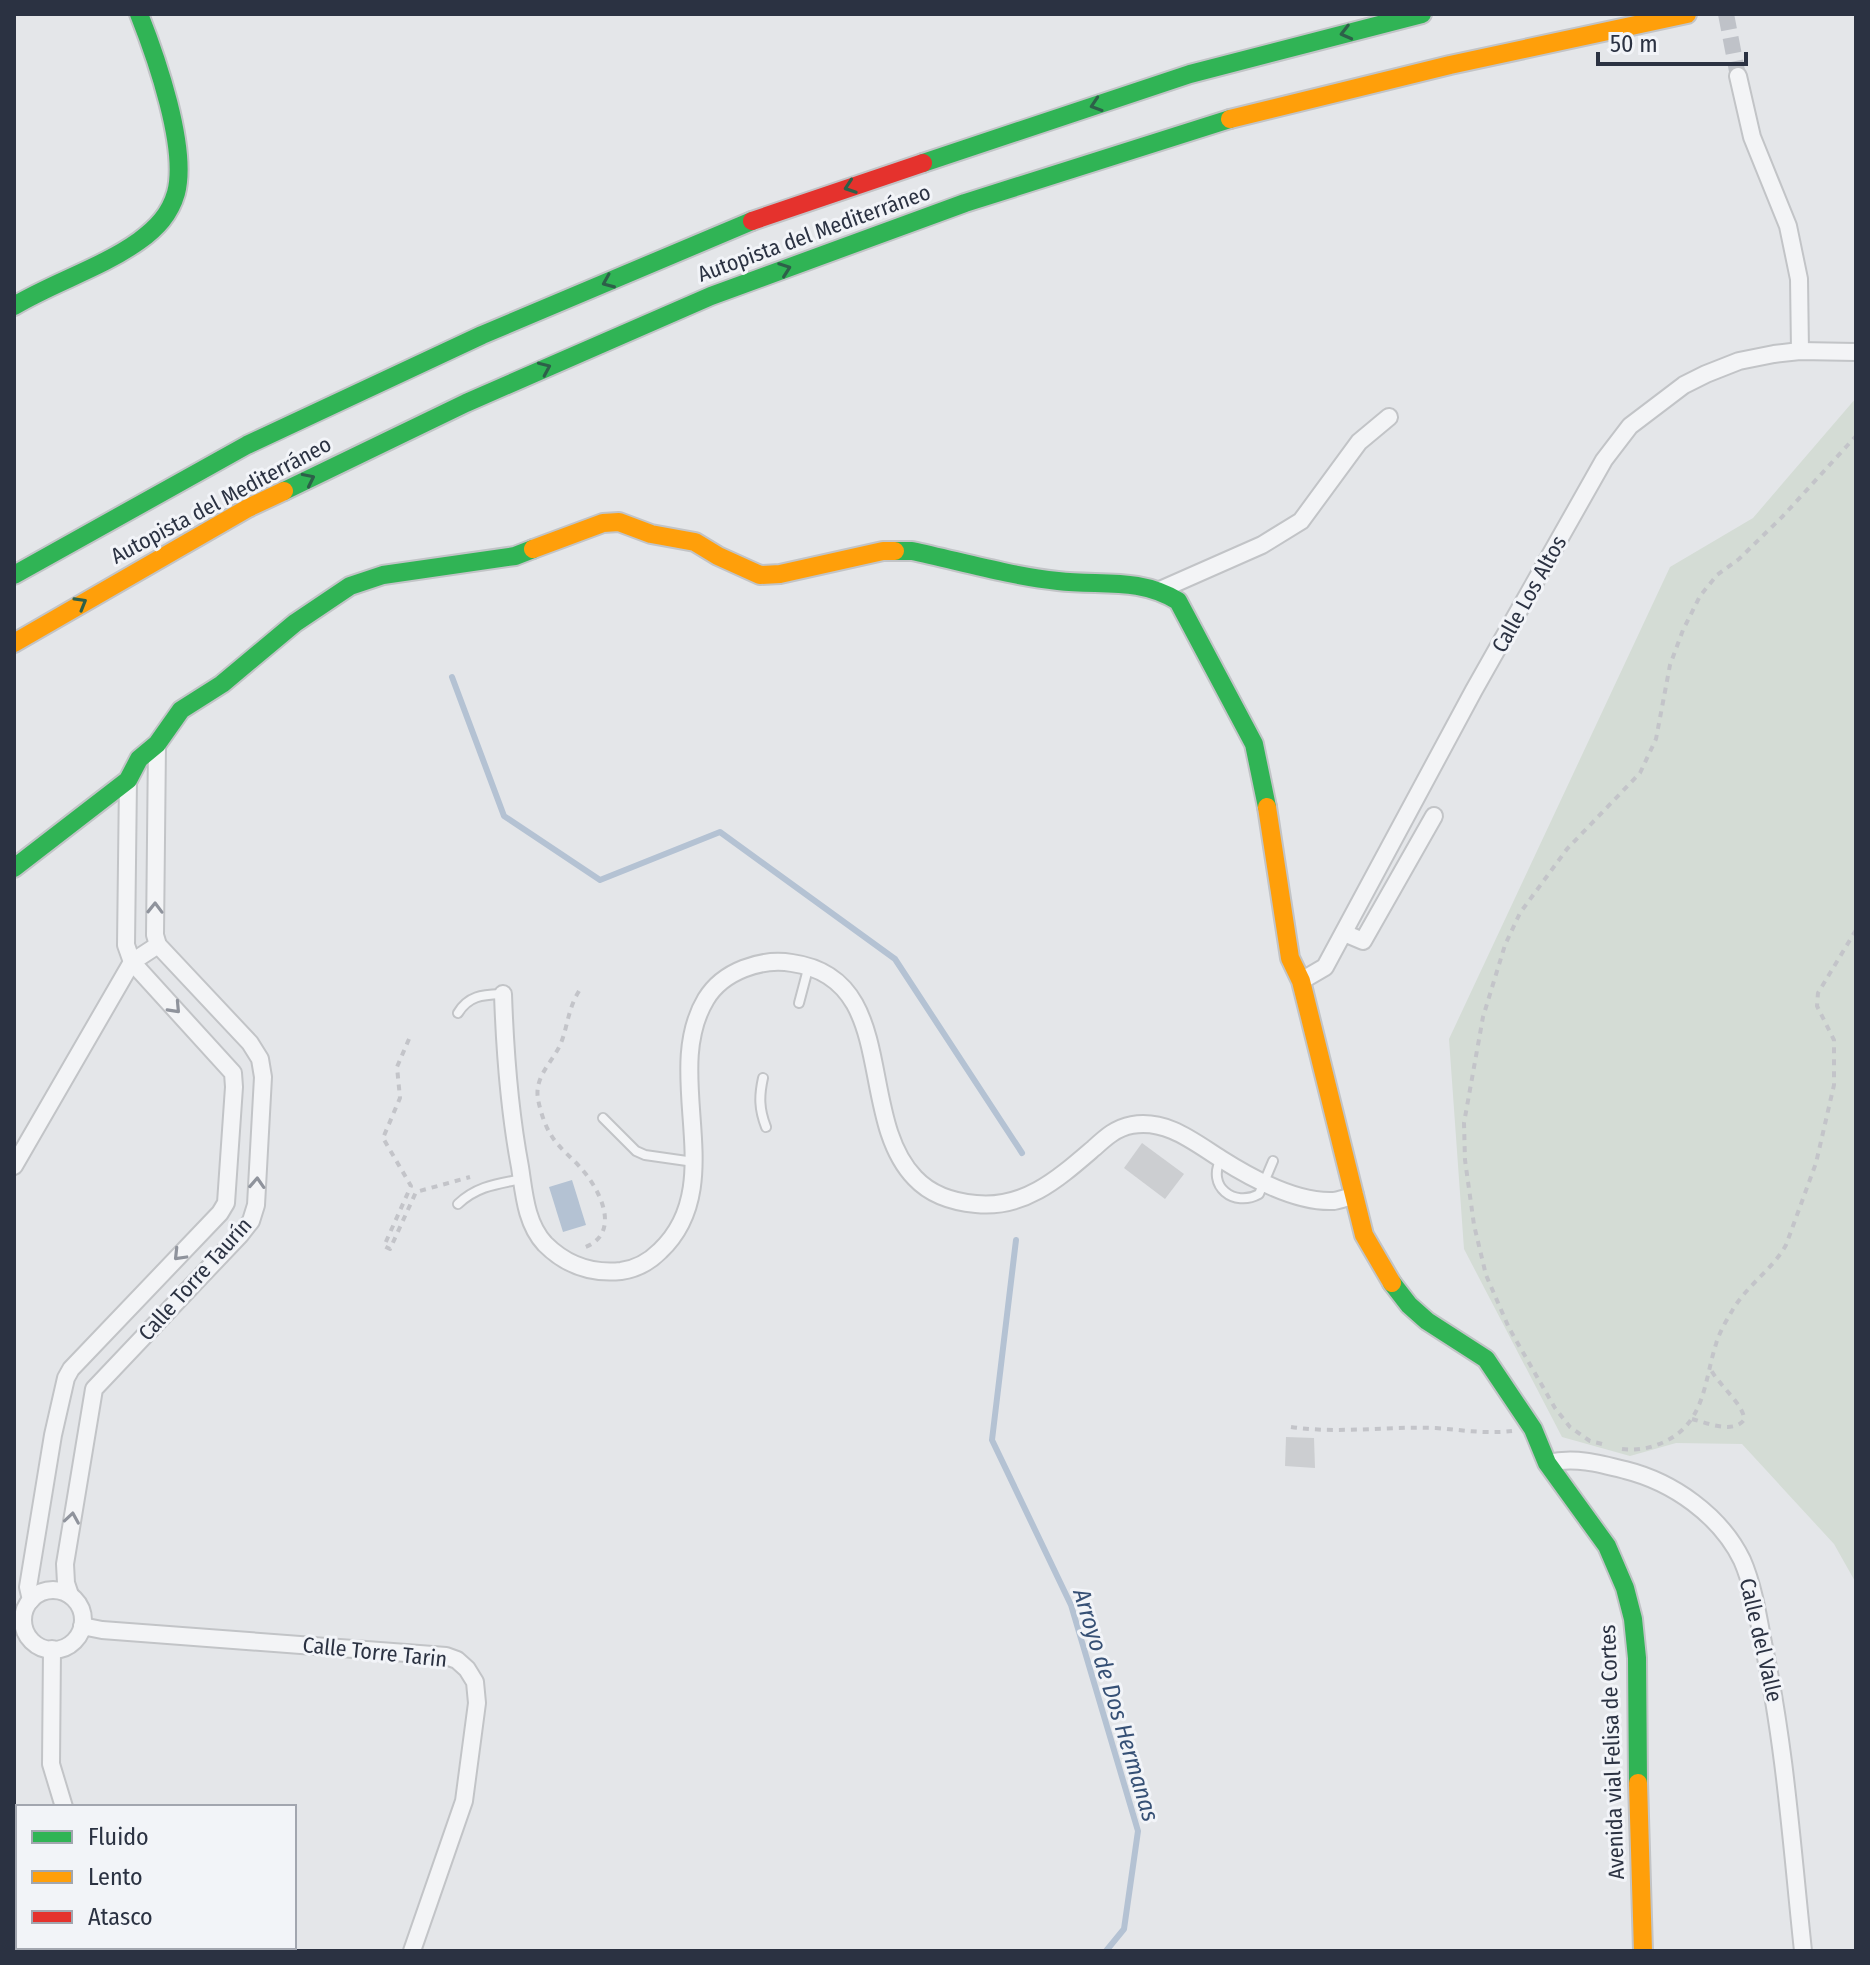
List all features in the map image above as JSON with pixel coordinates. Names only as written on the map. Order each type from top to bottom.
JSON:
[{"type":"main road","points":[[14,306],[137,241],[154,229],[172,204],[178,181],[176,144],[152,44],[139,14]]},
{"type":"main road","name":"Autopista del Mediterráneo","points":[[14,575],[247,445],[482,335],[754,220],[1190,74],[1422,14]]},
{"type":"main road","name":"Autopista del Mediterráneo","points":[[14,643],[248,508],[466,403],[726,290],[965,203],[1218,122],[1450,65],[1687,14]]},
{"type":"main road","points":[[14,868],[128,780],[139,759],[157,744],[181,710],[222,684],[295,623],[350,586],[383,575],[515,556],[603,523],[619,522],[660,537],[695,542],[760,575],[780,574],[883,551],[912,551],[1056,581],[1143,585],[1160,590]]},
{"type":"main road","name":"Avenida vial Felisa de Cortes","points":[[1160,590],[1178,601],[1254,744],[1265,791],[1290,958],[1301,981],[1364,1235],[1383,1271],[1409,1305],[1427,1321],[1486,1359],[1533,1429],[1547,1463],[1607,1546],[1625,1588],[1633,1619],[1637,1658],[1643,1951]]},
{"type":"street","points":[[1738,76],[1752,137],[1788,226],[1799,279],[1800,351]]},
{"type":"street","name":"Calle Los Altos","points":[[1301,981],[1325,967],[1474,690],[1604,460],[1630,426],[1684,385],[1739,361],[1800,351],[1856,352]]},
{"type":"street","points":[[1160,590],[1262,545],[1301,521],[1359,442],[1389,417]]},
{"type":"street","points":[[14,1166],[132,962],[158,945],[155,935],[157,744]]},
{"type":"street","points":[[128,780],[126,945],[132,962]]},
{"type":"street","points":[[1344,933],[1363,941],[1434,816]]},
{"type":"street","name":"Calle Torre Taurín","points":[[70,1595],[65,1564],[94,1389],[240,1235],[251,1221],[256,1205],[263,1077],[260,1059],[250,1043],[158,945]]},
{"type":"street","points":[[503,994],[511,1124],[529,1217],[542,1242],[566,1262],[594,1271],[623,1271],[650,1261],[680,1230],[688,1212],[694,1162],[690,1080],[693,1036],[699,1012],[719,983],[746,968],[777,961],[808,966],[836,981],[856,1004],[864,1019],[884,1120],[900,1157],[911,1174],[926,1188],[957,1202],[991,1206],[1024,1199],[1054,1182],[1115,1130],[1136,1124],[1181,1132],[1221,1159],[1291,1194],[1333,1201],[1355,1195]]},
{"type":"street","name":"Calle Torre Taurín","points":[[31,1600],[28,1587],[66,1378],[226,1203],[233,1073],[132,962]]},
{"type":"street","name":"Calle del Valle","points":[[1547,1463],[1566,1459],[1592,1462],[1637,1473],[1682,1493],[1715,1522],[1742,1561],[1776,1702],[1803,1951]]},
{"type":"street","points":[[57,1590],[70,1595],[80,1605],[82,1626],[71,1643],[52,1649],[32,1640],[25,1628],[24,1613],[31,1600],[42,1592],[57,1590]]},
{"type":"street","name":"Calle Torre Tarin","points":[[82,1626],[446,1656],[467,1669],[475,1682],[477,1703],[464,1801],[412,1951]]},
{"type":"street","points":[[52,1649],[51,1764],[63,1805]]},
{"type":"lane","points":[[799,1003],[808,966]]},
{"type":"lane","points":[[458,1013],[462,1005],[477,996],[503,994]]},
{"type":"lane","points":[[763,1078],[759,1094],[760,1111],[766,1127]]},
{"type":"lane","points":[[603,1118],[636,1151],[694,1162]]},
{"type":"lane","points":[[1221,1159],[1216,1177],[1222,1190],[1236,1199],[1252,1198],[1259,1194],[1273,1161]]},
{"type":"lane","points":[[458,1204],[469,1193],[483,1186],[522,1179]]},
{"type":"path","points":[[1856,436],[1783,516],[1739,559],[1717,575],[1700,596],[1670,665],[1656,739],[1640,773],[1567,849],[1520,913],[1493,981],[1464,1123],[1465,1160],[1474,1225],[1486,1275],[1509,1328],[1555,1408],[1570,1427],[1590,1441],[1631,1451],[1647,1449],[1675,1437],[1692,1419],[1707,1387],[1717,1341],[1733,1309],[1786,1245],[1816,1163],[1830,1112],[1836,1063],[1834,1040],[1817,1006],[1818,993],[1856,930]]},
{"type":"path","points":[[566,1262],[578,1249],[595,1242],[606,1221],[596,1189],[550,1134],[538,1098],[539,1083],[560,1044],[569,1007],[579,991]]},
{"type":"path","points":[[409,1039],[397,1067],[400,1098],[383,1138],[411,1186],[384,1246],[390,1249],[416,1192],[477,1176]]},
{"type":"path","points":[[1692,1419],[1732,1427],[1744,1420],[1743,1409],[1724,1391],[1710,1370]]},
{"type":"path","points":[[1291,1427],[1324,1432],[1437,1428],[1485,1434],[1533,1429]]},
{"type":"shaded area","points":[[1856,398],[1856,1583],[1834,1544],[1742,1444],[1676,1443],[1630,1456],[1562,1437],[1464,1249],[1449,1039],[1670,567],[1753,518]]},
{"type":"water","points":[[572,1180],[586,1225],[563,1232],[549,1187]]},
{"type":"building","points":[[1142,1143],[1184,1174],[1165,1199],[1124,1168]]},
{"type":"building","points":[[1286,1437],[1314,1438],[1315,1468],[1285,1466]]},
{"type":"waterway","name":"Arroyo de Dos Hermanas","points":[[452,677],[504,816],[600,880],[720,832],[895,959],[1022,1153]]},
{"type":"waterway","name":"Arroyo de Dos Hermanas","points":[[1016,1240],[992,1440],[1071,1605],[1138,1831],[1124,1929],[1106,1951]]},
{"type":"tunnel","points":[[1726,14],[1738,76]]},
{"type":"traffic: fast","points":[[14,306],[139,241],[162,220],[173,201],[179,174],[174,128],[154,54],[139,14]]},
{"type":"traffic: fast","points":[[923,163],[1190,74],[1422,14]]},
{"type":"traffic: fast","points":[[284,491],[466,403],[711,296],[965,203],[1230,119]]},
{"type":"traffic: fast","points":[[14,575],[247,445],[482,335],[752,221]]},
{"type":"traffic: fast","points":[[14,868],[128,780],[139,759],[157,744],[181,710],[222,684],[295,623],[350,586],[383,575],[515,556],[533,549]]},
{"type":"traffic: fast","points":[[895,551],[912,551],[1040,579],[1134,585],[1178,601],[1254,744],[1267,807]]},
{"type":"traffic: fast","points":[[1392,1283],[1409,1305],[1427,1321],[1486,1359],[1533,1429],[1547,1463],[1607,1546],[1625,1588],[1633,1619],[1637,1658],[1638,1783]]},
{"type":"traffic: slow","points":[[1230,119],[1450,65],[1687,14]]},
{"type":"traffic: slow","points":[[14,643],[248,508],[284,491]]},
{"type":"traffic: slow","points":[[533,549],[603,523],[619,522],[651,534],[695,542],[760,575],[780,574],[895,551]]},
{"type":"traffic: slow","points":[[1267,807],[1290,958],[1301,981],[1364,1235],[1392,1283]]},
{"type":"traffic: slow","points":[[1638,1783],[1643,1951]]},
{"type":"traffic: jam","points":[[752,221],[923,163]]}]
